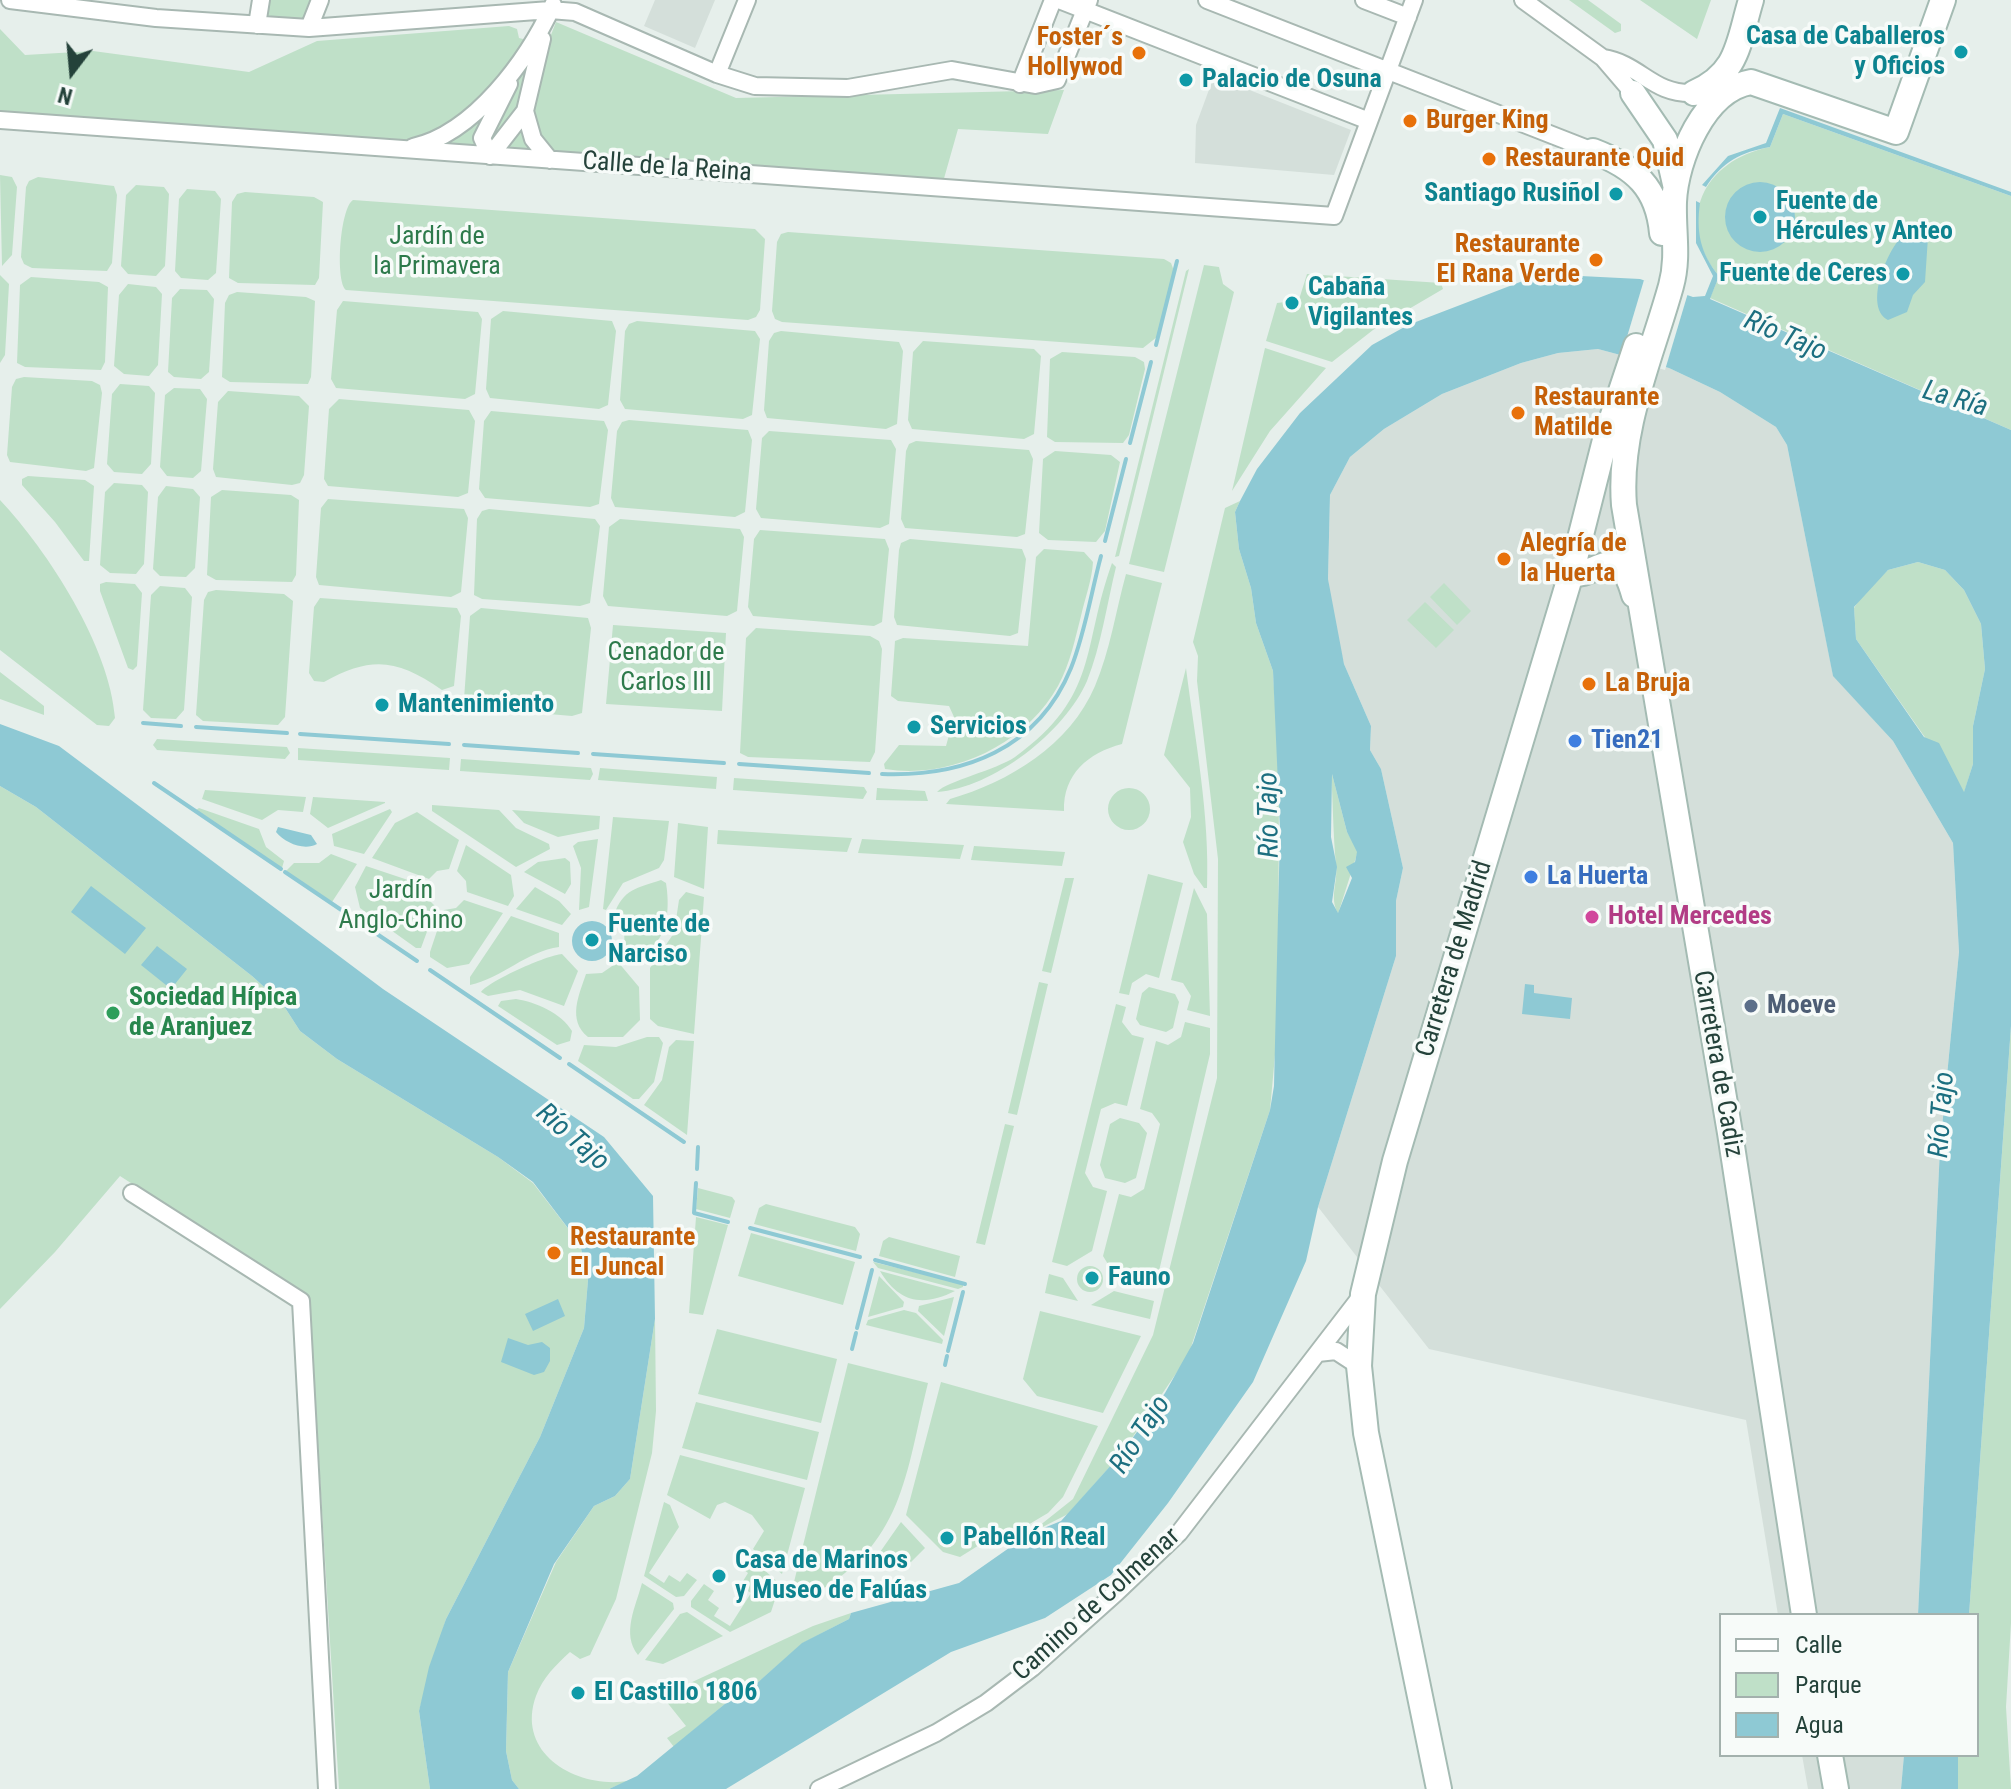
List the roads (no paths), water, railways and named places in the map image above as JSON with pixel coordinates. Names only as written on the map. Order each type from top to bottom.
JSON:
[{"type":"main road","points":[[1612,464],[1622,416],[1663,286],[1677,261],[1675,195],[1680,153],[1708,107],[1732,80],[1751,0]]},
{"type":"main road","points":[[1694,93],[1732,80],[1896,132],[1943,0]]},
{"type":"main road","points":[[1633,93],[1680,153]]},
{"type":"main road","points":[[1593,151],[1619,161],[1645,163],[1680,153]]},
{"type":"main road","points":[[1619,161],[1643,182],[1659,207],[1663,286]]},
{"type":"main road","name":"Carretera de Madrid","points":[[1439,1789],[1372,1464],[1359,1366],[1363,1294],[1395,1161],[1571,574],[1612,464]]},
{"type":"main road","name":"Carretera de Cadiz","points":[[1612,464],[1624,505],[1643,605],[1730,1133],[1804,1613]]},
{"type":"main road","points":[[1571,574],[1578,575],[1599,565],[1617,567],[1627,575],[1635,600],[1643,605]]},
{"type":"main road","points":[[1830,1757],[1836,1789]]},
{"type":"street","points":[[10,0],[156,18],[309,28],[553,5],[717,74],[755,86],[848,88],[952,70],[1020,84],[1035,85],[1057,80],[1087,5]]},
{"type":"street","points":[[257,25],[261,0]]},
{"type":"street","points":[[309,28],[320,0]]},
{"type":"street","points":[[717,74],[747,0]]},
{"type":"street","points":[[1020,84],[1056,0],[1087,5],[1369,121],[1414,0]]},
{"type":"street","points":[[1207,0],[1593,151]]},
{"type":"street","points":[[1364,0],[1408,17]]},
{"type":"street","points":[[1523,0],[1600,55],[1633,93]]},
{"type":"street","points":[[525,111],[490,156],[482,138],[553,5]]},
{"type":"street","points":[[550,160],[533,139],[525,111],[530,80],[553,5]]},
{"type":"street","points":[[1600,55],[1623,61],[1670,92],[1694,93]]},
{"type":"street","points":[[402,149],[423,145],[454,126],[513,76]]},
{"type":"street","name":"Calle de la Reina","points":[[0,120],[1334,216],[1369,121]]},
{"type":"street","points":[[132,1193],[301,1301],[327,1789]]},
{"type":"street","name":"Camino de Colmenar","points":[[819,1789],[936,1733],[986,1703],[1032,1668],[1179,1533],[1363,1294]]},
{"type":"street","points":[[1318,1353],[1336,1351],[1359,1366]]},
{"type":"water","points":[[1780,108],[2011,192],[2011,196],[1783,114],[1770,147],[1733,160],[1706,187],[1702,185],[1728,156],[1766,143]]},
{"type":"water","name":"Fuente de Hércules y Anteo","points":[[1760,182],[1779,188],[1789,198],[1795,217],[1789,236],[1779,246],[1760,252],[1741,246],[1731,236],[1725,217],[1731,198],[1741,188]]},
{"type":"water","name":"Río Tajo","points":[[1696,201],[1700,203],[1701,241],[1707,259],[1719,276],[1710,299],[2011,430],[2011,1026],[1969,1613],[1918,1613],[1940,1148],[1959,952],[1953,843],[1893,741],[1833,676],[1787,445],[1776,427],[1720,392],[1669,368],[1598,349],[1558,353],[1521,363],[1442,394],[1384,429],[1350,457],[1330,495],[1328,579],[1344,664],[1371,726],[1370,750],[1381,769],[1403,868],[1396,901],[1396,956],[1318,1207],[1306,1261],[1253,1382],[1168,1503],[1111,1575],[1045,1618],[951,1652],[726,1789],[609,1789],[637,1776],[726,1703],[747,1692],[802,1643],[849,1619],[851,1613],[959,1583],[1029,1534],[1061,1521],[1121,1454],[1165,1393],[1193,1343],[1270,1110],[1274,1086],[1280,830],[1273,671],[1256,623],[1251,588],[1239,549],[1235,512],[1257,469],[1300,413],[1372,345],[1408,325],[1541,274],[1640,279],[1693,297],[1705,296],[1713,276],[1696,243]],"holes":[[[1918,562],[1945,570],[1964,590],[1981,624],[1985,669],[1973,726],[1973,764],[1964,792],[1939,743],[1924,737],[1856,639],[1854,607],[1888,570]],[[1332,774],[1347,832],[1357,852],[1355,862],[1346,867],[1352,878],[1338,913],[1332,902],[1337,867],[1331,837]]]},
{"type":"water","name":"Fuente de Ceres","points":[[1912,227],[1921,229],[1928,237],[1925,282],[1913,295],[1907,312],[1888,320],[1880,312],[1878,287],[1888,258]]},
{"type":"water","name":"Río Tajo","points":[[0,724],[59,746],[383,989],[604,1137],[653,1196],[655,1319],[630,1479],[615,1496],[594,1506],[554,1564],[508,1672],[506,1751],[512,1780],[519,1789],[430,1789],[419,1711],[429,1667],[446,1619],[540,1437],[584,1328],[588,1280],[580,1244],[533,1182],[498,1157],[337,1059],[300,1031],[282,1003],[252,976],[36,807],[0,786]]},
{"type":"water","points":[[278,827],[311,835],[317,844],[306,847],[290,842],[276,832]]},
{"type":"water","points":[[91,886],[146,928],[125,954],[71,912]]},
{"type":"water","name":"Fuente de Narciso","points":[[592,921],[606,927],[612,941],[606,955],[592,961],[578,955],[572,941],[578,927]]},
{"type":"water","points":[[157,946],[187,969],[171,989],[141,965]]},
{"type":"water","points":[[1525,984],[1534,985],[1534,993],[1572,998],[1570,1019],[1522,1014]]},
{"type":"water","points":[[558,1299],[565,1316],[533,1331],[525,1314]]},
{"type":"water","points":[[508,1338],[528,1345],[542,1342],[550,1348],[550,1361],[544,1372],[534,1375],[501,1362]]},
{"type":"water","points":[[1904,1757],[1958,1757],[1958,1789],[1901,1789]]},
{"type":"waterway","points":[[1156,345],[1177,261]]},
{"type":"waterway","points":[[1130,443],[1151,362]]},
{"type":"waterway","points":[[1105,541],[1126,459]]},
{"type":"waterway","points":[[882,774],[912,774],[969,763],[1018,738],[1039,719],[1057,696],[1076,655],[1101,556]]},
{"type":"waterway","points":[[143,723],[181,726]]},
{"type":"waterway","points":[[196,727],[287,733]]},
{"type":"waterway","points":[[300,734],[449,744]]},
{"type":"waterway","points":[[464,745],[578,753]]},
{"type":"waterway","points":[[593,754],[724,763]]},
{"type":"waterway","points":[[739,764],[869,773]]},
{"type":"waterway","points":[[154,783],[281,869]]},
{"type":"waterway","points":[[285,872],[417,961]]},
{"type":"waterway","points":[[430,970],[560,1058]]},
{"type":"waterway","points":[[569,1064],[684,1142]]},
{"type":"waterway","points":[[697,1169],[698,1147]]},
{"type":"waterway","points":[[696,1183],[694,1213],[728,1222]]},
{"type":"waterway","points":[[750,1228],[860,1257]]},
{"type":"waterway","points":[[875,1260],[965,1284]]},
{"type":"waterway","points":[[857,1328],[872,1270]]},
{"type":"waterway","points":[[948,1351],[963,1292]]},
{"type":"waterway","points":[[852,1349],[856,1333]]},
{"type":"waterway","points":[[945,1365],[947,1356]]},
{"type":"place","name":"Casa de Caballeros y Oficios","points":[[1961,52]]},
{"type":"place","name":"Foster´s Hollywod","points":[[1139,53]]},
{"type":"place","name":"Palacio de Osuna","points":[[1186,80]]},
{"type":"place","name":"Burger King","points":[[1410,121]]},
{"type":"place","name":"Restaurante Quid","points":[[1489,159]]},
{"type":"place","name":"Santiago Rusiñol","points":[[1616,194]]},
{"type":"place","name":"Fuente de Hércules y Anteo","points":[[1760,217]]},
{"type":"place","name":"Restaurante El Rana Verde","points":[[1596,260]]},
{"type":"place","name":"Fuente de Ceres","points":[[1903,274]]},
{"type":"place","name":"Cabaña Vigilantes","points":[[1292,303]]},
{"type":"place","name":"Restaurante Matilde","points":[[1518,413]]},
{"type":"place","name":"Alegría de la Huerta","points":[[1504,559]]},
{"type":"place","name":"La Bruja","points":[[1589,684]]},
{"type":"place","name":"Mantenimiento","points":[[382,705]]},
{"type":"place","name":"Servicios","points":[[914,727]]},
{"type":"place","name":"Tien21","points":[[1575,741]]},
{"type":"place","name":"La Huerta","points":[[1531,877]]},
{"type":"place","name":"Hotel Mercedes","points":[[1592,917]]},
{"type":"place","name":"Fuente de Narciso","points":[[592,940]]},
{"type":"place","name":"Moeve","points":[[1751,1006]]},
{"type":"place","name":"Sociedad Hípica de Aranjuez","points":[[113,1013]]},
{"type":"place","name":"Restaurante El Juncal","points":[[554,1253]]},
{"type":"place","name":"Fauno","points":[[1092,1278]]},
{"type":"place","name":"Pabellón Real","points":[[947,1538]]},
{"type":"place","name":"Casa de Marinos y Museo de Falúas","points":[[719,1576]]},
{"type":"place","name":"El Castillo 1806","points":[[578,1693]]},
{"type":"park label","name":"Jardín de la Primavera","points":[[437,252]]},
{"type":"park label","name":"Cenador de Carlos III","points":[[666,668]]},
{"type":"park label","name":"Jardín Anglo-Chino","points":[[401,906]]},
{"type":"water label","name":"La Ría","points":[[1955,400]]}]
